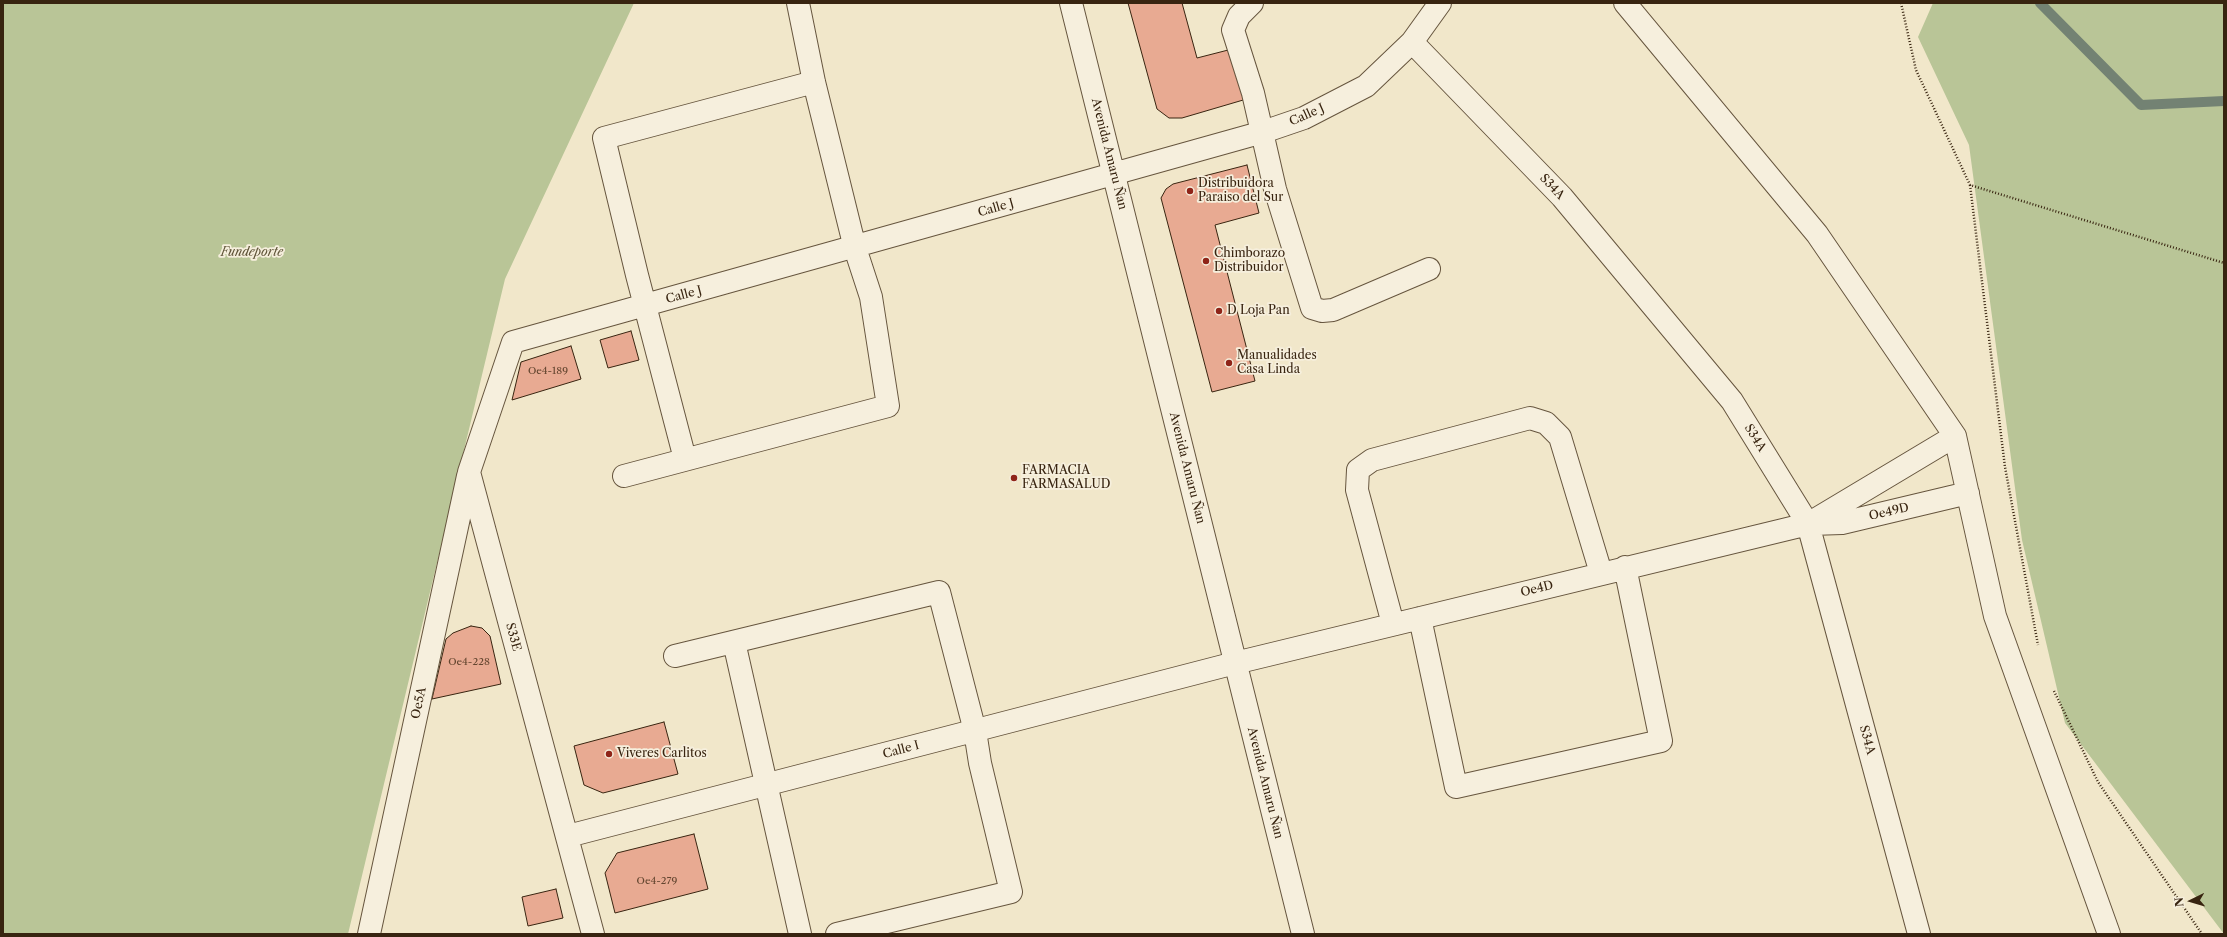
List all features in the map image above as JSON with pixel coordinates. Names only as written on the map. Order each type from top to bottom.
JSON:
[{"type":"street","points":[[624,476],[888,406],[871,297],[855,248],[814,82],[798,3]]},
{"type":"street","name":"Avenida Amaru Ñan","points":[[1071,3],[1303,934]]},
{"type":"street","points":[[1252,3],[1239,16],[1233,30],[1253,93],[1275,189],[1312,308],[1322,311],[1333,310],[1429,269]]},
{"type":"street","name":"Calle J","points":[[469,472],[513,342],[855,248],[1263,132],[1304,118],[1366,86],[1412,42],[1440,3]]},
{"type":"street","points":[[1625,3],[1817,234],[1956,436],[1995,616],[2109,934]]},
{"type":"street","name":"S34A","points":[[1412,42],[1562,197],[1732,401],[1808,524],[1919,934]]},
{"type":"street","points":[[685,459],[645,306],[604,138],[814,82]]},
{"type":"street","points":[[1394,624],[1357,490],[1358,470],[1372,460],[1530,418],[1546,424],[1560,437],[1601,573]]},
{"type":"street","name":"Oe4D","points":[[1235,663],[1625,567],[1808,524],[1956,436]]},
{"type":"street","name":"S33E","points":[[469,472],[568,836],[593,934]]},
{"type":"street","name":"Oe5A","points":[[369,934],[469,472]]},
{"type":"street","name":"Oe49D","points":[[1808,524],[1842,523],[1968,493]]},
{"type":"street","points":[[1420,618],[1456,787],[1661,741],[1625,567]]},
{"type":"street","points":[[675,656],[939,592],[975,731],[980,763],[1011,892],[837,934]]},
{"type":"street","points":[[734,642],[800,934]]},
{"type":"street","name":"Calle I","points":[[568,836],[1235,663]]},
{"type":"path","points":[[1900,3],[1916,70],[1970,185],[2005,467],[2038,649]]},
{"type":"path","points":[[1970,185],[2224,263]]},
{"type":"path","points":[[2051,685],[2098,782],[2202,934]]},
{"type":"green space","name":"Fundeporte","points":[[3,3],[634,3],[505,279],[348,934],[3,934]]},
{"type":"green space","points":[[1933,3],[2224,3],[2224,934],[2065,723],[2022,540],[1969,145],[1918,37]]},
{"type":"building","points":[[1128,3],[1182,3],[1197,58],[1236,48],[1250,98],[1182,118],[1169,118],[1157,109]]},
{"type":"building","points":[[1247,165],[1259,213],[1215,225],[1255,381],[1212,392],[1161,198],[1166,189],[1173,184]]},
{"type":"building","points":[[631,331],[639,360],[608,368],[600,340]]},
{"type":"building","points":[[571,346],[581,379],[512,400],[521,362]]},
{"type":"building","points":[[471,626],[482,628],[490,636],[501,684],[432,699],[446,639],[453,633]]},
{"type":"building","points":[[664,722],[678,774],[603,793],[584,785],[574,746]]},
{"type":"building","points":[[694,834],[708,889],[615,913],[605,873],[617,853]]},
{"type":"building","points":[[556,889],[563,918],[528,926],[522,897]]},
{"type":"waterway","points":[[2040,3],[2141,105],[2224,101]]},
{"type":"place","name":"Distribuidora Paraiso del Sur","points":[[1190,191]]},
{"type":"place","name":"Chimborazo Distribuidor","points":[[1206,261]]},
{"type":"place","name":"D Loja Pan","points":[[1219,311]]},
{"type":"place","name":"Manualidades Casa Linda","points":[[1229,363]]},
{"type":"place","name":"FARMACIA FARMASALUD","points":[[1014,478]]},
{"type":"place","name":"Viveres Carlitos","points":[[609,754]]}]
